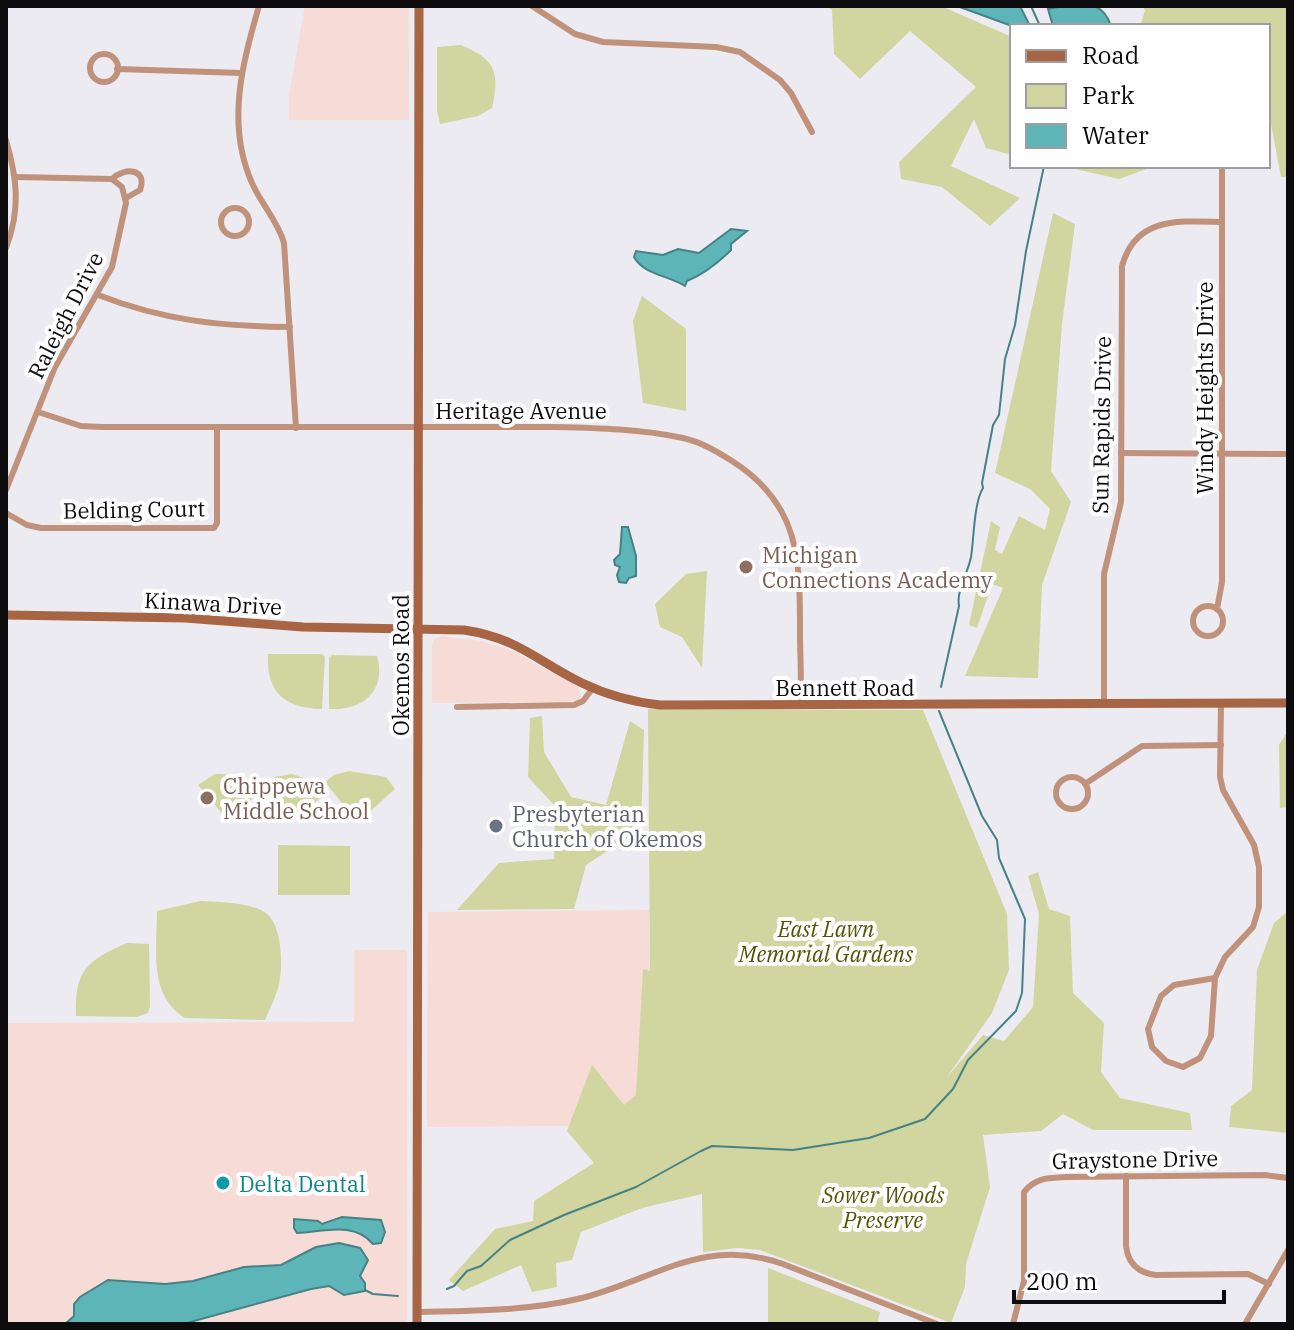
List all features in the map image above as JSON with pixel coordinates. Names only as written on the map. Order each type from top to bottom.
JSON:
[{"type":"main road","name":"Okemos Road","points":[[417,1324],[419,6]]},
{"type":"main road","name":"Kinawa Drive","points":[[6,615],[185,618],[303,627],[418,627]]},
{"type":"main road","name":"Bennett Road","points":[[418,627],[464,630],[497,637],[524,648],[593,688],[626,699],[660,705],[1288,703]]},
{"type":"street","points":[[259,6],[241,73],[238,126],[241,151],[251,181],[278,226],[284,243],[296,428]]},
{"type":"street","points":[[532,6],[575,34],[603,42],[716,47],[740,52],[780,80],[791,93],[812,132]]},
{"type":"street","points":[[104,55],[114,59],[117,69],[113,78],[103,82],[94,78],[90,68],[94,58],[104,55]]},
{"type":"street","points":[[117,69],[241,73]]},
{"type":"street","points":[[6,140],[16,177],[17,207],[6,248]]},
{"type":"street","name":"Windy Heights Drive","points":[[1217,609],[1206,607],[1196,613],[1194,624],[1200,633],[1211,636],[1220,630],[1223,619],[1217,609],[1222,582],[1222,168]]},
{"type":"street","name":"Raleigh Drive","points":[[6,490],[55,367],[112,267],[126,198],[140,190],[141,177],[130,170],[112,179]]},
{"type":"street","points":[[16,177],[112,179],[122,187],[126,198]]},
{"type":"street","points":[[247,215],[265,207]]},
{"type":"street","points":[[238,208],[247,215],[249,225],[243,234],[232,236],[223,229],[221,219],[228,210],[238,208]]},
{"type":"street","name":"Sun Rapids Drive","points":[[1104,704],[1104,574],[1119,514],[1121,280],[1127,254],[1139,237],[1158,226],[1172,222],[1222,222]]},
{"type":"street","points":[[98,295],[165,317],[201,324],[290,327]]},
{"type":"street","name":"Heritage Avenue","points":[[38,412],[81,426],[217,429],[555,427],[660,434],[685,438],[710,447],[748,471],[777,503],[792,530],[800,579],[800,705]]},
{"type":"street","name":"Belding Court","points":[[6,513],[27,525],[41,528],[214,528],[217,523],[217,429]]},
{"type":"street","points":[[1121,453],[1288,454]]},
{"type":"street","points":[[457,707],[574,705],[583,701],[593,688]]},
{"type":"street","points":[[1215,978],[1174,985],[1161,996],[1148,1029],[1152,1047],[1166,1061],[1183,1067],[1200,1058],[1211,1036],[1215,978],[1225,957],[1253,927],[1259,907],[1259,867],[1254,845],[1223,790],[1220,777],[1221,703]]},
{"type":"street","points":[[1085,784],[1142,746],[1221,745]]},
{"type":"street","points":[[1077,778],[1085,784],[1088,794],[1080,807],[1070,809],[1057,800],[1056,789],[1063,780],[1077,778]]},
{"type":"street","name":"Graystone Drive","points":[[1013,1324],[1024,1281],[1024,1192],[1032,1182],[1045,1178],[1126,1176],[1265,1175],[1288,1178]]},
{"type":"street","points":[[1126,1176],[1126,1246],[1133,1266],[1146,1274],[1156,1275],[1248,1274],[1269,1284]]},
{"type":"street","points":[[1245,1324],[1288,1250]]},
{"type":"street","points":[[417,1312],[481,1311],[555,1303],[615,1288],[702,1256],[741,1253],[783,1264],[937,1324]]},
{"type":"shaded area","points":[[305,6],[409,6],[409,120],[289,120],[289,95]]},
{"type":"shaded area","points":[[442,636],[481,641],[513,651],[578,687],[581,697],[560,702],[432,703],[432,646],[434,640]]},
{"type":"shaded area","points":[[649,910],[651,1125],[427,1127],[428,912]]},
{"type":"shaded area","points":[[354,950],[407,950],[407,1324],[6,1324],[6,1023],[354,1022]]},
{"type":"green space","points":[[825,6],[941,6],[1010,36],[1010,154],[986,148],[974,119],[951,166],[1020,198],[990,226],[942,187],[901,179],[899,162],[976,87],[910,31],[860,79],[834,54],[832,10]]},
{"type":"green space","points":[[1143,6],[1288,6],[1288,177],[1281,177],[1270,119],[1270,24],[1141,24],[1145,11]]},
{"type":"green space","points":[[461,45],[482,56],[493,69],[495,85],[492,108],[478,116],[440,124],[437,110],[437,47]]},
{"type":"green space","points":[[1071,168],[1149,168],[1119,179]]},
{"type":"green space","points":[[1053,213],[1075,224],[1062,324],[1051,471],[1071,502],[1042,585],[1038,678],[965,676],[1003,588],[992,584],[977,628],[969,625],[991,521],[1000,527],[995,550],[1002,554],[1019,516],[1045,530],[1050,509],[1030,489],[995,473]]},
{"type":"green space","points":[[642,296],[686,329],[686,411],[643,403],[633,321]]},
{"type":"green space","points":[[707,571],[702,668],[682,637],[660,627],[655,604],[686,574]]},
{"type":"green space","points":[[268,654],[322,654],[325,657],[322,709],[298,705],[280,696],[270,679]]},
{"type":"green space","points":[[332,655],[377,656],[379,668],[375,689],[361,702],[341,709],[329,709],[329,658]]},
{"type":"green space","name":"East Lawn Memorial Gardens","points":[[648,709],[923,710],[1007,914],[1009,970],[992,1013],[947,1077],[983,1035],[1004,1041],[1033,1007],[1039,914],[1028,876],[1038,872],[1049,909],[1070,916],[1073,993],[1104,1023],[1101,1072],[1120,1098],[1190,1113],[1192,1130],[1093,1130],[1063,1114],[1041,1131],[983,1135],[990,1187],[966,1264],[965,1287],[951,1323],[760,1250],[738,1248],[703,1252],[702,1194],[642,1208],[581,1232],[572,1260],[556,1263],[557,1287],[532,1292],[521,1265],[463,1291],[449,1280],[495,1229],[533,1221],[534,1201],[594,1163],[567,1131],[592,1065],[624,1105],[636,1095],[643,969],[650,971]]},
{"type":"green space","points":[[542,716],[544,752],[571,797],[606,805],[630,721],[644,730],[641,829],[586,865],[574,909],[457,910],[499,863],[554,859],[555,806],[528,777],[530,718]]},
{"type":"green space","points":[[1288,731],[1288,807],[1280,808],[1279,745]]},
{"type":"green space","points":[[349,771],[386,777],[395,789],[363,818],[354,818],[325,782],[334,775]]},
{"type":"green space","points":[[215,774],[246,779],[259,792],[234,817],[225,817],[198,785]]},
{"type":"green space","points":[[292,774],[320,783],[326,793],[298,817],[289,817],[267,782]]},
{"type":"green space","points":[[278,845],[350,846],[350,895],[278,895]]},
{"type":"green space","points":[[200,901],[253,907],[272,920],[281,950],[281,973],[265,1020],[185,1018],[173,1009],[165,997],[157,970],[157,911]]},
{"type":"green space","points":[[1288,911],[1288,1133],[1229,1127],[1231,1106],[1252,1090],[1257,970],[1274,923]]},
{"type":"green space","points":[[127,943],[149,944],[148,1013],[137,1017],[76,1016],[78,988],[86,969],[102,955]]},
{"type":"green space","name":"Sower Woods Preserve","points":[[768,1268],[880,1312],[877,1324],[768,1324]]},
{"type":"water","points":[[957,6],[1020,6],[1029,24],[1010,25]]},
{"type":"water","points":[[1093,6],[1103,12],[1110,24],[1052,24],[1048,9]]},
{"type":"water","points":[[731,229],[747,231],[731,244],[731,250],[721,259],[687,281],[685,286],[644,268],[634,257],[636,251],[663,255],[678,249],[699,253]]},
{"type":"water","points":[[622,527],[628,527],[636,556],[636,576],[626,583],[619,582],[617,575],[620,567],[615,565],[614,560],[620,554]]},
{"type":"water","points":[[342,1217],[381,1220],[385,1232],[381,1243],[373,1244],[357,1232],[347,1230],[297,1233],[294,1228],[294,1219],[322,1224]]},
{"type":"water","points":[[339,1243],[360,1248],[368,1260],[360,1276],[365,1283],[365,1291],[344,1295],[329,1286],[311,1289],[183,1324],[65,1324],[74,1316],[74,1304],[80,1297],[108,1280],[165,1284],[193,1281],[244,1267],[281,1265],[316,1247]]},
{"type":"waterway","points":[[1031,6],[1039,24]]},
{"type":"waterway","points":[[941,687],[959,594],[971,557],[976,511],[983,488],[993,425],[999,415],[1005,359],[1015,325],[1026,251],[1044,168]]},
{"type":"waterway","points":[[447,1289],[454,1286],[467,1271],[481,1266],[510,1240],[636,1187],[712,1146],[793,1150],[869,1138],[925,1119],[953,1089],[968,1060],[1016,1011],[1022,993],[1025,919],[999,858],[997,840],[982,816],[939,711]]},
{"type":"waterway","points":[[365,1290],[373,1294],[398,1296]]},
{"type":"place","name":"Michigan Connections Academy","points":[[746,567]]},
{"type":"place","name":"Chippewa Middle School","points":[[207,798]]},
{"type":"place","name":"Presbyterian Church of Okemos","points":[[496,826]]},
{"type":"place","name":"Delta Dental","points":[[223,1183]]}]
